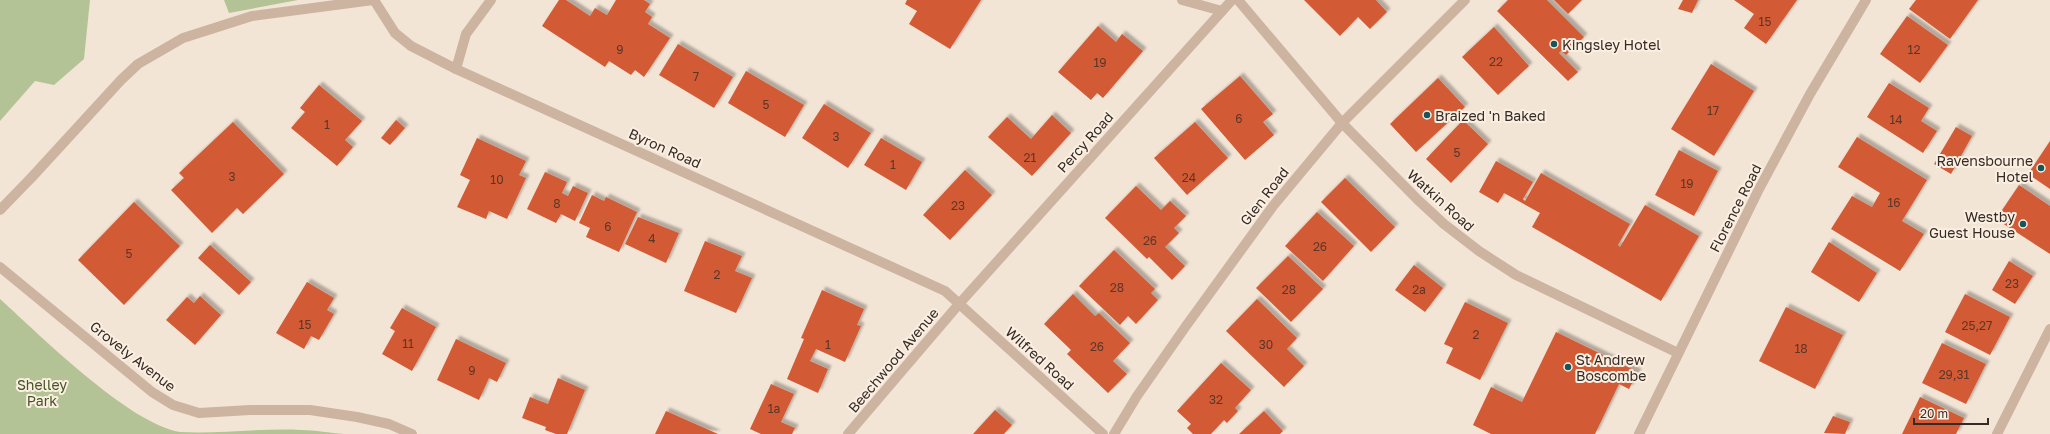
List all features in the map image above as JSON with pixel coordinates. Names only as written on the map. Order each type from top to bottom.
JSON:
[{"type":"street","name":"Byron Road","points":[[374,0],[395,33],[411,46],[456,69],[945,291],[959,304]]},
{"type":"street","points":[[0,210],[120,80],[138,64],[183,38],[252,16],[374,0]]},
{"type":"street","points":[[456,69],[466,34],[491,0]]},
{"type":"street","points":[[1182,0],[1222,11]]},
{"type":"street","name":"Percy Road","points":[[959,304],[1232,0]]},
{"type":"street","name":"Watkin Road","points":[[1238,0],[1342,123],[1418,200],[1444,224],[1479,251],[1516,275],[1678,354]]},
{"type":"street","name":"Glen Road","points":[[1114,434],[1137,396],[1181,332],[1273,206],[1342,123],[1465,0]]},
{"type":"street","name":"Florence Road","points":[[1639,434],[1773,163],[1810,94],[1866,0]]},
{"type":"street","name":"Grovely Avenue","points":[[0,267],[152,392],[173,405],[199,413],[250,410],[310,410],[357,417],[389,424],[412,434]]},
{"type":"street","name":"Beechwood Avenue","points":[[848,434],[959,304]]},
{"type":"street","name":"Wilfred Road","points":[[959,304],[1103,434]]},
{"type":"street","points":[[1997,434],[2050,329]]},
{"type":"green space","points":[[0,0],[90,0],[84,59],[54,85],[35,81],[0,121]]},
{"type":"green space","points":[[224,0],[298,0],[229,13]]},
{"type":"green space","name":"Shelley Park","points":[[0,299],[61,355],[111,396],[136,413],[159,425],[180,432],[312,430],[344,434],[0,434]]},
{"type":"building","points":[[559,0],[566,0],[590,16],[595,8],[607,15],[616,0],[644,0],[650,4],[645,12],[652,17],[648,24],[670,38],[644,77],[635,70],[631,75],[609,61],[605,67],[542,26]]},
{"type":"building","points":[[907,0],[981,0],[950,49],[909,24],[917,11],[905,4]]},
{"type":"building","points":[[1304,0],[1376,0],[1387,12],[1370,29],[1358,17],[1340,36]]},
{"type":"building","name":"Kingsley Hotel","points":[[1508,0],[1547,0],[1584,37],[1566,55],[1561,51],[1559,53],[1578,72],[1568,81],[1497,11]]},
{"type":"building","points":[[1554,0],[1582,0],[1568,14]]},
{"type":"building","points":[[1683,0],[1698,0],[1692,13],[1678,9]]},
{"type":"building","points":[[1734,0],[1797,0],[1766,44],[1744,28],[1754,14]]},
{"type":"building","points":[[1916,0],[1978,0],[1950,39],[1909,9]]},
{"type":"building","points":[[1907,16],[1948,45],[1920,83],[1880,54]]},
{"type":"building","points":[[1098,26],[1116,42],[1122,34],[1143,51],[1103,98],[1097,93],[1091,100],[1058,72]]},
{"type":"building","points":[[1494,27],[1529,66],[1498,95],[1462,57]]},
{"type":"building","points":[[678,44],[733,77],[714,108],[659,75]]},
{"type":"building","points":[[1711,64],[1754,91],[1714,156],[1671,129]]},
{"type":"building","points":[[746,71],[804,105],[785,137],[728,103]]},
{"type":"building","points":[[1240,76],[1273,114],[1263,122],[1274,135],[1245,160],[1201,109]]},
{"type":"building","name":"Braized 'n Baked","points":[[1438,78],[1465,107],[1416,152],[1390,124]]},
{"type":"building","points":[[1889,83],[1929,108],[1921,121],[1937,131],[1923,153],[1867,117]]},
{"type":"building","points":[[319,85],[362,121],[345,140],[353,147],[337,166],[291,128],[305,112],[300,108]]},
{"type":"building","points":[[824,104],[871,133],[848,168],[802,138]]},
{"type":"building","points":[[1052,115],[1071,133],[1032,176],[988,137],[1007,117],[1031,139]]},
{"type":"building","points":[[396,120],[405,128],[390,145],[381,138]]},
{"type":"building","points":[[1463,120],[1488,144],[1451,183],[1426,159]]},
{"type":"building","points":[[233,122],[284,174],[243,214],[237,208],[212,233],[171,190],[184,178],[179,173]]},
{"type":"building","points":[[1195,122],[1228,158],[1187,195],[1154,158]]},
{"type":"building","points":[[1956,127],[1972,136],[1951,174],[1934,164]]},
{"type":"building","points":[[1857,137],[1927,180],[1902,221],[1924,234],[1900,271],[1831,229],[1852,196],[1872,207],[1880,193],[1838,167]]},
{"type":"building","points":[[477,138],[526,161],[519,175],[526,178],[507,219],[489,211],[486,219],[457,207],[470,180],[460,175]]},
{"type":"building","points":[[881,138],[922,162],[906,190],[864,165]]},
{"type":"building","name":"Ravensbourne Hotel","points":[[2050,141],[2050,189],[2028,174]]},
{"type":"building","points":[[1679,150],[1718,171],[1694,216],[1655,195]]},
{"type":"building","points":[[1496,161],[1533,182],[1523,199],[1525,201],[1541,173],[1630,224],[1618,245],[1620,247],[1645,205],[1699,236],[1661,301],[1532,227],[1540,213],[1504,193],[1498,203],[1479,192]]},
{"type":"building","points":[[965,170],[992,195],[950,240],[923,215]]},
{"type":"building","points":[[545,172],[567,182],[562,193],[568,196],[573,186],[588,193],[575,221],[561,214],[556,223],[527,209]]},
{"type":"building","points":[[1345,178],[1395,227],[1371,252],[1321,202]]},
{"type":"building","points":[[2019,185],[2050,206],[2050,254],[1996,219]]},
{"type":"building","points":[[1136,186],[1161,210],[1170,201],[1186,216],[1174,228],[1179,233],[1165,247],[1185,266],[1172,280],[1149,257],[1147,259],[1105,218]]},
{"type":"building","points":[[592,195],[604,201],[606,197],[637,212],[619,252],[586,237],[590,228],[579,223]]},
{"type":"building","points":[[134,202],[180,246],[124,305],[78,260]]},
{"type":"building","points":[[1317,212],[1354,246],[1323,281],[1285,246]]},
{"type":"building","points":[[638,217],[679,233],[666,263],[625,244]]},
{"type":"building","points":[[705,241],[742,256],[735,271],[752,278],[736,313],[684,291]]},
{"type":"building","points":[[1829,242],[1877,273],[1859,302],[1811,272]]},
{"type":"building","points":[[210,245],[251,282],[239,295],[198,258]]},
{"type":"building","points":[[1114,250],[1155,289],[1151,293],[1158,300],[1136,324],[1128,316],[1120,325],[1079,286]]},
{"type":"building","points":[[1288,256],[1323,289],[1291,322],[1256,288]]},
{"type":"building","points":[[2009,261],[2033,276],[2015,304],[1992,290]]},
{"type":"building","points":[[1414,265],[1443,288],[1425,312],[1395,290]]},
{"type":"building","points":[[307,282],[334,298],[327,310],[334,314],[319,340],[311,336],[304,349],[276,333]]},
{"type":"building","points":[[822,290],[864,309],[857,325],[861,326],[845,362],[816,349],[810,361],[828,369],[818,393],[787,379],[804,339],[801,338]]},
{"type":"building","points":[[1073,294],[1095,316],[1099,313],[1130,343],[1113,361],[1127,374],[1108,393],[1067,354],[1071,350],[1044,324]]},
{"type":"building","points":[[1965,294],[2010,317],[1990,355],[1945,332]]},
{"type":"building","points":[[200,296],[221,315],[195,345],[166,320],[187,297],[194,303]]},
{"type":"building","points":[[1257,299],[1297,338],[1287,349],[1304,366],[1284,387],[1226,331]]},
{"type":"building","points":[[1465,302],[1508,323],[1480,380],[1446,363],[1453,348],[1444,344]]},
{"type":"building","points":[[1786,307],[1843,335],[1815,389],[1759,361]]},
{"type":"building","points":[[402,308],[436,327],[412,371],[382,354],[395,331],[390,328]]},
{"type":"building","points":[[1556,332],[1638,372],[1629,389],[1619,384],[1595,434],[1491,434],[1473,425],[1491,387],[1522,402]]},
{"type":"building","points":[[456,339],[506,363],[497,382],[489,378],[479,400],[437,380]]},
{"type":"building","points":[[1942,343],[1986,364],[1966,404],[1922,383]]},
{"type":"building","points":[[1221,363],[1251,390],[1235,408],[1238,411],[1227,423],[1224,420],[1211,434],[1193,434],[1187,428],[1191,424],[1177,411]]},
{"type":"building","points":[[558,378],[585,390],[567,434],[556,434],[545,430],[546,427],[522,418],[530,397],[548,404]]},
{"type":"building","points":[[771,384],[794,394],[781,422],[795,428],[792,434],[761,434],[750,429]]},
{"type":"building","points":[[1920,397],[1964,418],[1956,434],[1902,434]]},
{"type":"building","points":[[995,410],[1012,425],[1004,434],[973,434]]},
{"type":"building","points":[[666,411],[718,434],[655,434]]},
{"type":"building","points":[[1264,411],[1283,431],[1280,434],[1239,434]]},
{"type":"building","points":[[1833,416],[1850,422],[1845,434],[1824,433]]},
{"type":"place","name":"Kingsley Hotel","points":[[1554,44]]},
{"type":"place","name":"Braized 'n Baked","points":[[1427,115]]},
{"type":"place","name":"Ravensbourne Hotel","points":[[2041,168]]},
{"type":"place","name":"Westby Guest House","points":[[2023,224]]},
{"type":"place","name":"St Andrew Boscombe","points":[[1568,367]]}]
